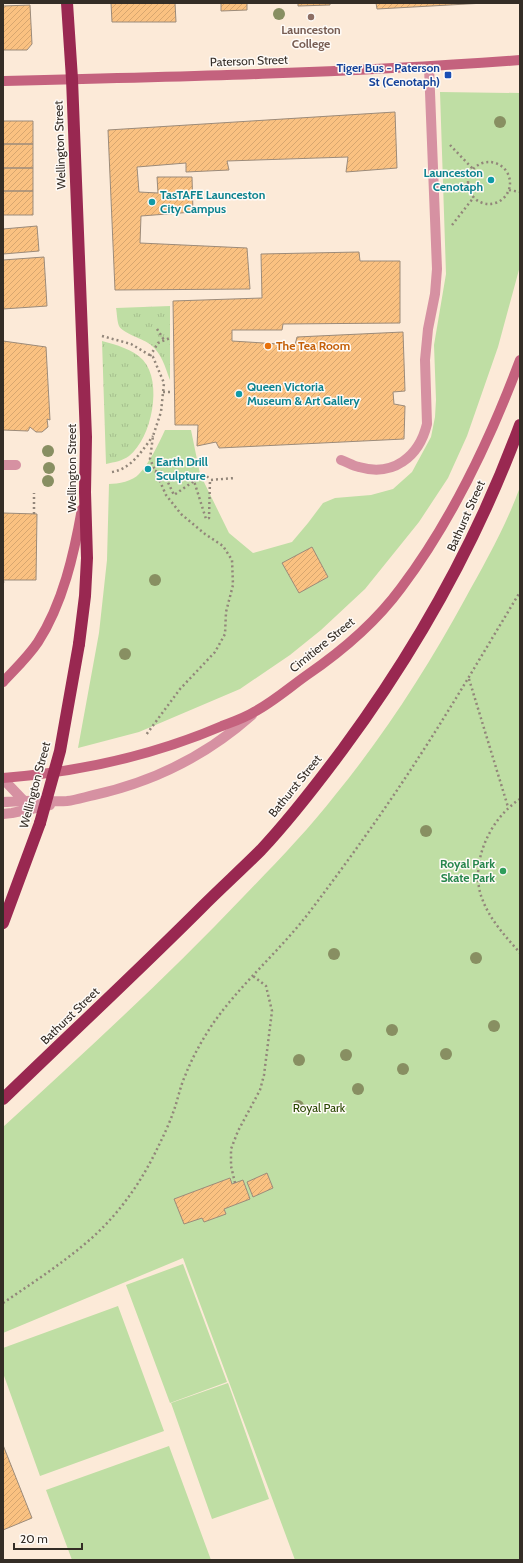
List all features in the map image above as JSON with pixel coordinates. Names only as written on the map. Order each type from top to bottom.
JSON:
[{"type":"highway","name":"Wellington Street","points":[[3,923],[21,878],[40,822],[60,751],[79,644],[85,596],[87,558],[85,492],[86,437],[72,79],[67,3]]},
{"type":"highway","name":"Bathurst Street","points":[[3,1099],[262,849],[318,783],[382,694],[409,653],[462,560],[500,476],[520,425]]},
{"type":"main road","name":"Paterson Street","points":[[3,81],[429,67],[520,60]]},
{"type":"main road","name":"Cimitiere Street","points":[[3,778],[38,775],[108,763],[177,744],[255,712],[331,658],[355,637],[401,589],[450,514],[494,428],[520,360]]},
{"type":"main road","points":[[3,682],[37,643],[48,624],[70,563],[79,529],[85,492]]},
{"type":"street","points":[[341,460],[359,468],[380,470],[398,465],[411,456],[425,434],[427,424],[425,360],[428,329],[435,294],[436,269],[429,67]]},
{"type":"street","points":[[3,465],[16,465]]},
{"type":"street","points":[[3,814],[113,791],[148,778],[203,752],[231,733],[255,712]]},
{"type":"street","points":[[3,778],[24,801]]},
{"type":"street","points":[[3,802],[68,801]]},
{"type":"path","points":[[432,138],[446,142],[474,169]]},
{"type":"path","points":[[493,162],[500,164],[509,175],[509,190],[503,199],[497,203],[484,203],[474,197],[469,189],[468,182],[470,175],[479,164],[493,162]]},
{"type":"path","points":[[509,190],[520,192]]},
{"type":"path","points":[[434,232],[449,229],[474,197]]},
{"type":"path","points":[[157,329],[164,340]]},
{"type":"path","points":[[102,336],[131,344],[153,357],[164,383],[161,412],[153,436],[150,459],[166,495],[181,514],[205,534],[223,546],[232,560],[233,585],[226,612],[225,634],[215,652],[180,689],[145,736]]},
{"type":"path","points":[[150,356],[158,343],[170,338]]},
{"type":"path","points":[[163,392],[172,392]]},
{"type":"path","points":[[112,472],[121,470],[137,458],[153,436]]},
{"type":"path","points":[[155,471],[163,472],[174,495],[194,481],[206,475],[210,480],[209,518],[206,519],[194,481]]},
{"type":"path","points":[[210,480],[235,478]]},
{"type":"path","points":[[34,493],[34,514]]},
{"type":"path","points":[[3,1303],[41,1278],[88,1242],[114,1215],[137,1186],[159,1146],[174,1112],[184,1077],[211,1026],[231,998],[253,976],[309,913],[371,829],[416,761],[520,592]]},
{"type":"path","points":[[468,678],[508,807]]},
{"type":"path","points":[[520,799],[508,807],[497,820],[488,835],[478,870],[482,900],[491,917],[520,953]]},
{"type":"path","points":[[235,1183],[231,1166],[231,1149],[238,1131],[260,1090],[264,1075],[272,1011],[266,986],[253,976]]},
{"type":"green space","points":[[440,92],[520,93],[520,266],[498,347],[467,436],[448,478],[419,522],[365,589],[321,630],[290,655],[240,689],[139,732],[78,748],[99,633],[107,560],[109,484],[125,482],[133,479],[139,474],[150,459],[165,430],[191,430],[200,474],[229,533],[253,553],[292,542],[323,503],[335,498],[371,495],[393,489],[412,472],[431,437],[435,417],[436,400],[434,345],[446,274]]},
{"type":"green space","points":[[170,306],[170,380],[158,352],[148,343],[121,329],[117,319],[116,308]]},
{"type":"green space","points":[[102,341],[129,350],[143,360],[149,370],[153,395],[149,424],[137,448],[126,458],[106,464]]},
{"type":"green space","name":"Royal Park","points":[[520,487],[520,1560],[295,1560],[183,1258],[3,1333],[3,1127],[156,985],[280,859],[325,807],[372,748],[421,675],[495,544]]},
{"type":"green space","points":[[183,1264],[227,1382],[170,1403],[126,1285]]},
{"type":"green space","points":[[118,1306],[164,1431],[40,1476],[3,1373],[3,1348]]},
{"type":"green space","points":[[228,1383],[269,1499],[212,1519],[171,1403]]},
{"type":"green space","points":[[169,1446],[211,1560],[72,1560],[46,1490]]},
{"type":"building","points":[[111,3],[175,3],[176,22],[112,22]]},
{"type":"building","points":[[221,3],[247,3],[247,10],[221,11]]},
{"type":"building","points":[[298,3],[330,3],[330,5],[298,6]]},
{"type":"building","points":[[376,3],[485,3],[377,9]]},
{"type":"building","points":[[30,5],[32,44],[27,50],[3,50],[3,6]]},
{"type":"building","name":"TasTAFE Launceston City Campus","points":[[395,112],[397,168],[346,172],[348,157],[227,161],[229,170],[186,172],[186,163],[137,167],[139,192],[158,193],[157,177],[192,177],[193,212],[141,216],[140,243],[247,248],[250,289],[115,290],[108,130]]},
{"type":"building","points":[[3,121],[33,121],[33,144],[3,144]]},
{"type":"building","points":[[3,144],[33,144],[33,168],[3,168]]},
{"type":"building","points":[[3,168],[33,168],[33,191],[3,191]]},
{"type":"building","points":[[3,191],[33,191],[33,215],[3,215]]},
{"type":"building","points":[[37,226],[39,251],[3,254],[3,229]]},
{"type":"building","points":[[359,252],[360,261],[400,261],[400,323],[283,324],[282,330],[232,330],[232,341],[295,345],[297,337],[403,332],[405,391],[393,392],[394,404],[405,406],[404,439],[219,448],[216,442],[197,446],[198,425],[175,425],[173,301],[262,298],[261,254]]},
{"type":"building","points":[[44,257],[47,306],[3,309],[3,260]]},
{"type":"building","points":[[3,341],[46,347],[50,420],[47,419],[48,427],[42,432],[36,432],[30,427],[28,431],[3,430]]},
{"type":"building","points":[[3,513],[37,514],[36,580],[3,580]]},
{"type":"building","points":[[312,547],[328,577],[299,593],[282,563]]},
{"type":"building","points":[[267,1173],[273,1188],[253,1197],[247,1182]]},
{"type":"building","points":[[230,1178],[232,1184],[243,1180],[250,1199],[224,1209],[226,1214],[204,1222],[202,1218],[184,1224],[174,1199]]},
{"type":"building","points":[[3,1445],[32,1518],[3,1530]]},
{"type":"place","name":"Launceston College","points":[[311,17]]},
{"type":"place","name":"Tiger Bus - Paterson St (Cenotaph)","points":[[448,75]]},
{"type":"place","name":"Launceston Cenotaph","points":[[491,180]]},
{"type":"place","name":"TasTAFE Launceston City Campus","points":[[152,202]]},
{"type":"place","name":"The Tea Room","points":[[268,346]]},
{"type":"place","name":"Queen Victoria Museum & Art Gallery","points":[[239,394]]},
{"type":"place","name":"Earth Drill Sculpture","points":[[148,469]]},
{"type":"place","name":"Royal Park Skate Park","points":[[503,871]]}]
